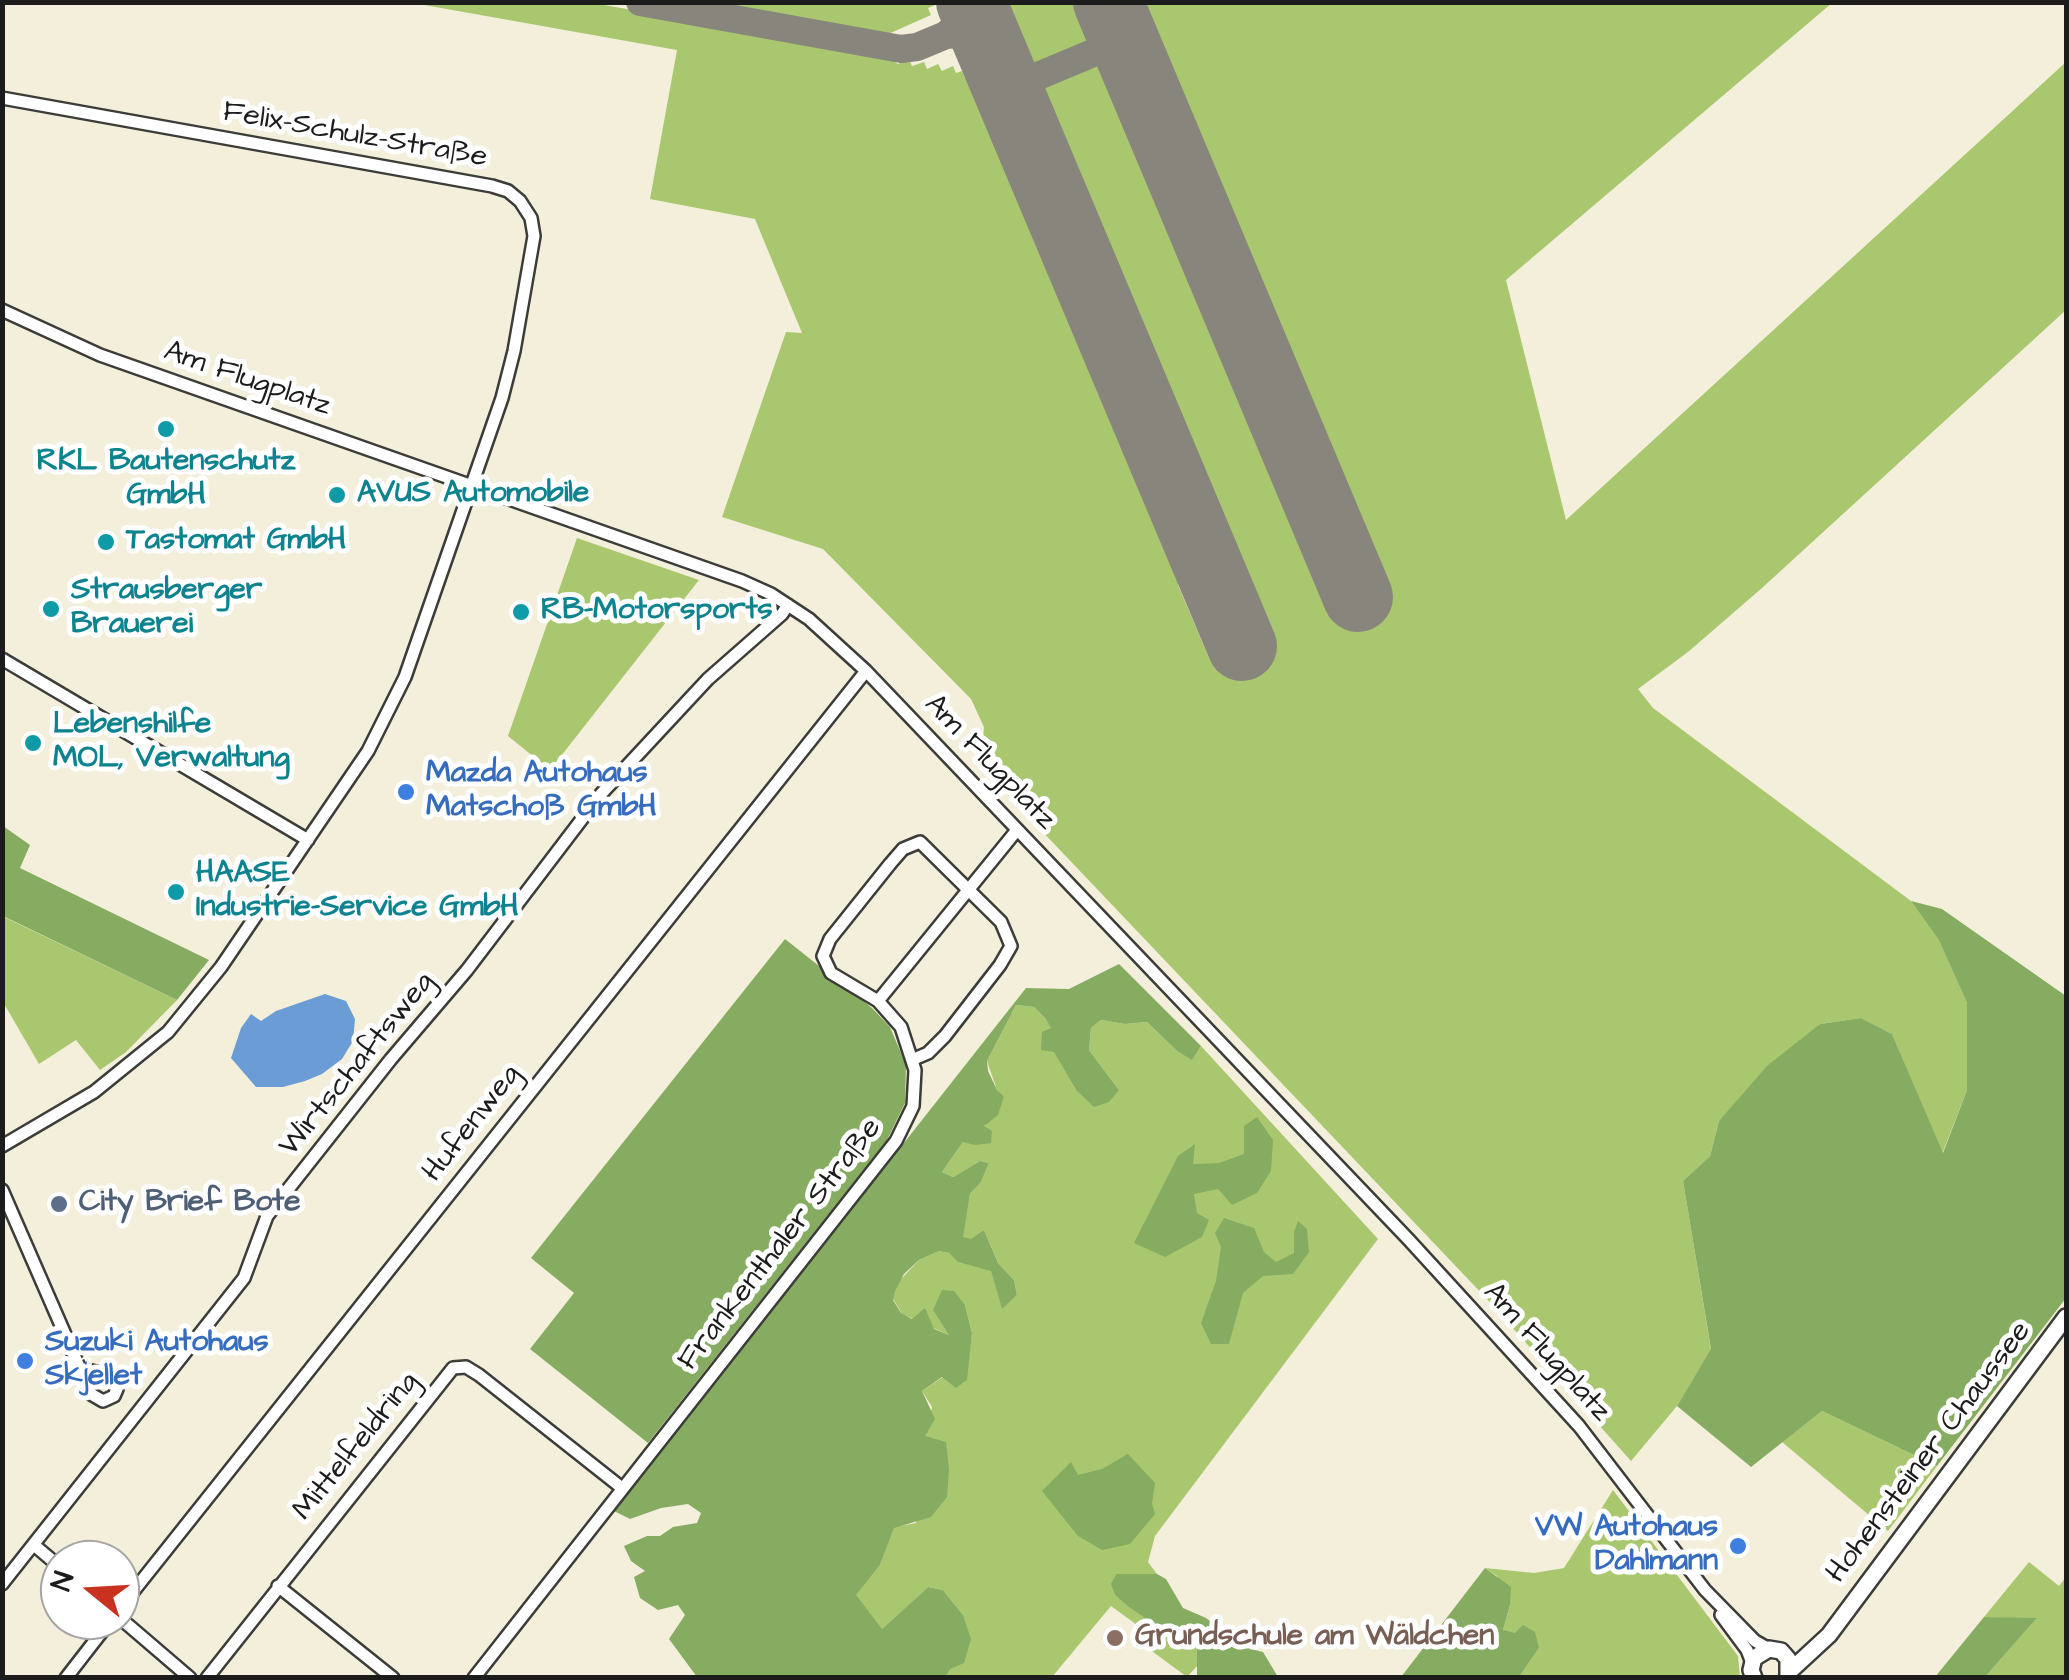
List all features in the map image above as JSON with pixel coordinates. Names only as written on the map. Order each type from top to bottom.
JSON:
[{"type":"main road","name":"Hohensteiner Chaussee","points":[[1789,1674],[1829,1635],[2066,1317]]},
{"type":"main road","name":"Hohensteiner Chaussee","points":[[1753,1670],[1759,1653],[1806,1644],[1836,1622]]},
{"type":"main road","points":[[1775,1650],[1788,1659],[1789,1674]]},
{"type":"street","name":"Felix-Schulz-Straße","points":[[2,98],[492,186],[514,196],[531,218],[533,250],[509,376],[472,486],[410,663],[389,714],[359,765],[221,967],[168,1032],[94,1092],[2,1146]]},
{"type":"street","name":"Am Flugplatz","points":[[2,310],[100,355],[727,576],[788,604],[831,637],[1498,1336],[1616,1470],[1744,1645],[1753,1670]]},
{"type":"street","name":"Wirtschaftsweg","points":[[2,1584],[244,1278],[268,1216],[391,1059],[478,958],[601,794],[708,679],[782,614],[788,604]]},
{"type":"street","points":[[2,659],[308,840]]},
{"type":"street","name":"Hufenweg","points":[[140,1583],[866,672]]},
{"type":"street","points":[[878,1001],[1017,830]]},
{"type":"street","points":[[920,842],[969,889],[1001,922],[1011,946],[945,1036],[928,1053],[914,1059],[901,1027],[878,1001],[831,973],[823,956],[830,939],[903,849],[920,842]]},
{"type":"street","name":"Frankenthaler Straße","points":[[622,1488],[896,1141],[913,1106],[914,1059]]},
{"type":"street","points":[[2,1190],[80,1368]]},
{"type":"street","name":"Mittelfeldring","points":[[207,1678],[453,1368],[460,1366],[479,1375],[622,1488]]},
{"type":"street","points":[[474,1678],[622,1488]]},
{"type":"street","points":[[34,1545],[40,1550]]},
{"type":"street","points":[[278,1586],[393,1678]]},
{"type":"street","name":"Am Flugplatz","points":[[1706,1590],[1755,1641],[1775,1650]]},
{"type":"street","points":[[140,1635],[190,1678]]},
{"type":"street","points":[[66,1678],[95,1640]]},
{"type":"green space","points":[[940,2],[928,8],[931,15],[886,38],[687,3]]},
{"type":"green space","points":[[413,3],[593,3],[892,56],[891,60],[898,64],[909,59],[912,66],[924,62],[927,69],[938,64],[942,71],[953,66],[965,78],[971,76],[974,83],[980,81],[1189,579],[1178,585],[1210,660],[1274,632],[1246,567],[1234,572],[995,3],[1832,3],[1506,280],[1566,520],[2066,62],[2066,310],[1762,588],[1638,689],[1653,708],[1911,901],[1939,939],[1967,1003],[1967,1090],[1942,1154],[1892,1034],[1861,1018],[1820,1024],[1719,1121],[1710,1156],[1683,1181],[1711,1350],[1677,1406],[1631,1461],[1487,1299],[981,767],[984,727],[971,699],[823,549],[722,517],[786,332],[802,333],[755,219],[650,199],[677,50]]},
{"type":"green space","points":[[577,538],[699,580],[550,770],[508,736]]},
{"type":"green space","points":[[3,826],[30,845],[20,868],[209,960],[177,1000],[3,916]]},
{"type":"green space","points":[[1911,901],[1942,909],[2066,996],[2066,1298],[1937,1466],[1822,1411],[1751,1467],[1677,1406],[1711,1349],[1683,1181],[1710,1156],[1719,1121],[1767,1066],[1820,1024],[1861,1018],[1892,1034],[1943,1153],[1967,1090],[1967,1003],[1939,940]]},
{"type":"green space","points":[[2,916],[177,1000],[126,1052],[100,1070],[76,1040],[39,1064],[3,1002]]},
{"type":"green space","points":[[785,939],[890,1027],[906,1065],[905,1103],[887,1140],[648,1443],[530,1349],[574,1293],[531,1258]]},
{"type":"green space","points":[[1119,964],[1201,1046],[1192,1060],[1147,1022],[1101,1020],[1091,1028],[1089,1050],[1119,1090],[1109,1102],[1094,1107],[1076,1090],[1054,1052],[1041,1050],[1042,1032],[1051,1028],[1045,1018],[1034,1007],[1016,1005],[987,1061],[997,1090],[1004,1096],[998,1115],[984,1126],[992,1131],[991,1143],[963,1142],[942,1172],[953,1177],[980,1161],[989,1163],[981,1182],[970,1194],[963,1237],[971,1239],[984,1230],[998,1263],[1014,1280],[1017,1295],[1002,1309],[991,1271],[958,1262],[949,1253],[939,1251],[919,1260],[904,1274],[893,1300],[901,1313],[912,1319],[925,1308],[934,1329],[949,1335],[933,1310],[942,1290],[954,1291],[965,1305],[972,1333],[967,1380],[956,1388],[942,1377],[922,1391],[935,1419],[925,1436],[946,1442],[947,1497],[931,1517],[894,1528],[880,1565],[856,1595],[882,1629],[928,1587],[943,1590],[963,1615],[971,1639],[964,1663],[950,1669],[945,1677],[697,1677],[669,1639],[685,1615],[678,1605],[658,1610],[640,1598],[634,1577],[645,1571],[631,1561],[624,1546],[647,1536],[660,1536],[673,1527],[697,1523],[701,1513],[688,1504],[630,1519],[614,1511],[1026,988],[1069,989]]},
{"type":"green space","points":[[1016,1005],[1034,1007],[1045,1018],[1052,1029],[1054,1051],[1076,1090],[1119,1090],[1089,1050],[1091,1028],[1101,1020],[1147,1022],[1177,1051],[1192,1059],[1201,1046],[1378,1239],[1155,1536],[1148,1562],[1157,1574],[1116,1574],[1112,1584],[1115,1595],[1157,1626],[1197,1641],[1198,1665],[1187,1677],[1141,1643],[1148,1633],[1111,1606],[1052,1677],[945,1677],[963,1615],[943,1590],[928,1587],[881,1630],[855,1595],[880,1565],[894,1527],[916,1523],[932,1407],[922,1391],[943,1377],[966,1380],[972,1333],[965,1305],[933,1310],[951,1336],[902,1314],[889,1292],[919,1260],[939,1251],[949,1253],[959,1262],[991,1270],[1002,1308],[1017,1295],[1014,1280],[998,1263],[984,1230],[971,1240],[962,1238],[970,1194],[981,1182],[989,1163],[980,1161],[953,1177],[942,1172],[963,1142],[984,1127],[1004,1096],[997,1090],[987,1061]]},
{"type":"green space","points":[[1257,1117],[1273,1140],[1271,1171],[1257,1193],[1232,1205],[1218,1189],[1194,1194],[1197,1213],[1209,1220],[1202,1237],[1165,1257],[1134,1243],[1178,1156],[1195,1144],[1193,1164],[1219,1163],[1244,1154],[1244,1126]]},
{"type":"green space","points":[[1224,1218],[1254,1228],[1264,1252],[1276,1262],[1294,1253],[1298,1221],[1307,1229],[1309,1252],[1293,1274],[1263,1276],[1243,1293],[1229,1344],[1211,1344],[1201,1323],[1216,1281],[1221,1247],[1215,1233]]},
{"type":"green space","points":[[1822,1411],[1937,1466],[1888,1531],[1782,1442]]},
{"type":"green space","points":[[1128,1454],[1155,1483],[1155,1514],[1130,1544],[1102,1550],[1078,1536],[1042,1491],[1071,1462],[1078,1475],[1102,1469]]},
{"type":"green space","points":[[1613,1490],[1738,1656],[1740,1677],[1519,1677],[1539,1648],[1503,1630],[1510,1605],[1497,1576],[1485,1568],[1534,1573],[1564,1568]]},
{"type":"green space","points":[[2029,1562],[2059,1586],[2066,1577],[2066,1677],[1985,1677],[2036,1619],[1984,1617]]},
{"type":"green space","points":[[1485,1568],[1511,1587],[1503,1630],[1515,1633],[1523,1625],[1535,1632],[1539,1648],[1519,1677],[1401,1677]]},
{"type":"green space","points":[[1116,1574],[1157,1574],[1166,1579],[1183,1608],[1206,1618],[1243,1647],[1263,1652],[1278,1677],[1197,1677],[1197,1641],[1157,1626],[1129,1607],[1115,1595],[1111,1584]]},
{"type":"green space","points":[[1984,1617],[2037,1618],[1985,1677],[1935,1677]]},
{"type":"water","points":[[325,994],[346,1001],[355,1019],[353,1041],[342,1059],[305,1081],[283,1087],[256,1087],[231,1058],[241,1028],[251,1014],[261,1021],[276,1011]]},
{"type":"taxiway","points":[[640,2],[901,49],[966,33],[984,43],[992,54]]},
{"type":"taxiway","points":[[946,35],[961,21],[967,2]]},
{"type":"taxiway","points":[[1007,89],[1124,40]]},
{"type":"runway","points":[[971,2],[1242,646]]},
{"type":"runway","points":[[1108,2],[1358,597]]},
{"type":"place","name":"RKL Bautenschutz GmbH","points":[[166,429]]},
{"type":"place","name":"AVUS Automobile","points":[[337,495]]},
{"type":"place","name":"Tastomat GmbH","points":[[106,542]]},
{"type":"place","name":"Strausberger Brauerei","points":[[51,609]]},
{"type":"place","name":"RB-Motorsports","points":[[521,612]]},
{"type":"place","name":"Lebenshilfe MOL, Verwaltung","points":[[33,743]]},
{"type":"place","name":"Mazda Autohaus Matschoß GmbH","points":[[406,792]]},
{"type":"place","name":"HAASE Industrie-Service GmbH","points":[[176,892]]},
{"type":"place","name":"City Brief Bote","points":[[59,1204]]},
{"type":"place","name":"Suzuki Autohaus Skjellet","points":[[25,1361]]},
{"type":"place","name":"VW Autohaus Dahlmann","points":[[1738,1546]]},
{"type":"place","name":"Grundschule am Wäldchen","points":[[1115,1638]]}]
